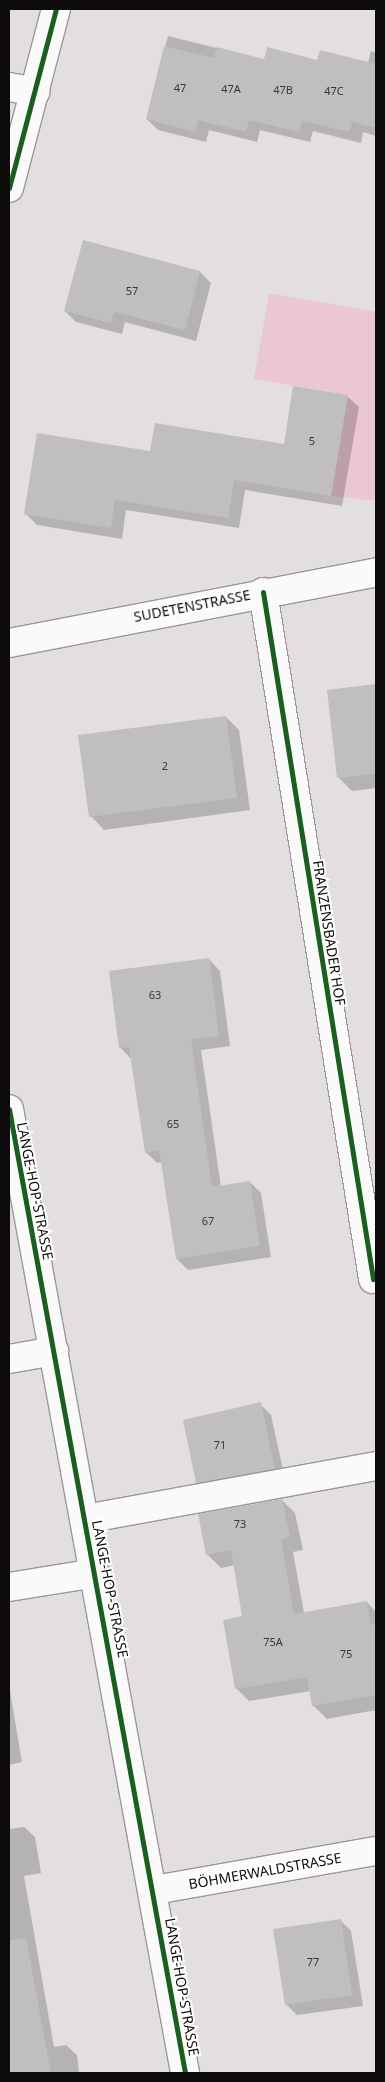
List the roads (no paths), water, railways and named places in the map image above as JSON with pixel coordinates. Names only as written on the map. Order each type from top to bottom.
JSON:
[{"type":"street","points":[[9,188],[36,92],[56,9]]},
{"type":"street","points":[[9,87],[36,92]]},
{"type":"street","name":"SUDETENSTRASSE","points":[[9,643],[263,592],[376,572]]},
{"type":"street","name":"FRANZENSBADER HOF","points":[[263,592],[373,1279]]},
{"type":"street","name":"LANGE-HOP-STRASSE","points":[[9,1109],[154,1890],[186,2073]]},
{"type":"street","points":[[9,1359],[54,1351]]},
{"type":"street","points":[[85,1519],[376,1466]]},
{"type":"street","points":[[9,1587],[95,1573]]},
{"type":"street","name":"BÖHMERWALDSTRASSE","points":[[154,1890],[376,1851]]}]
